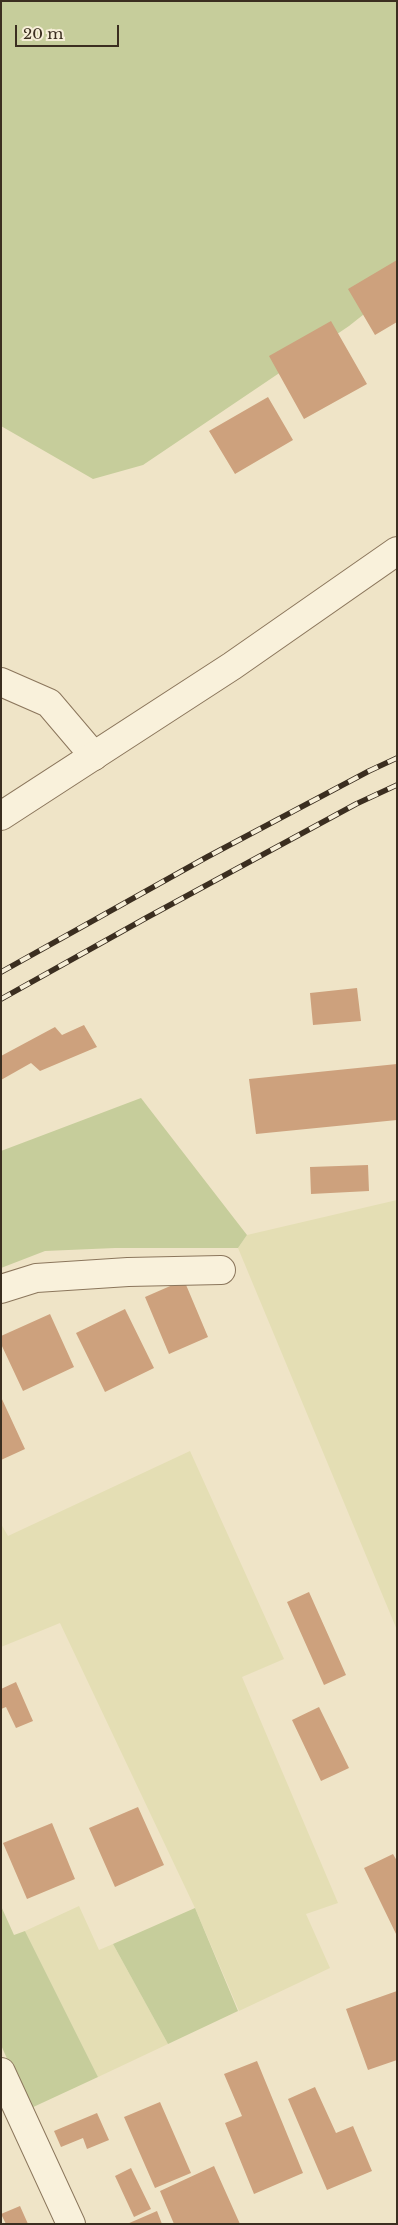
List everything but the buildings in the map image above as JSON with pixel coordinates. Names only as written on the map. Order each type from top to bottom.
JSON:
[{"type":"street","points":[[1,816],[232,666],[397,551]]},
{"type":"street","points":[[1,682],[49,703],[94,756]]},
{"type":"street","points":[[1,1289],[36,1278],[128,1272],[221,1270]]},
{"type":"street","points":[[1,2072],[71,2224]]},
{"type":"shaded area","points":[[397,1200],[397,1630],[238,1248],[247,1235]]},
{"type":"shaded area","points":[[190,1451],[284,1659],[242,1677],[338,1903],[306,1914],[330,1968],[239,2011],[195,1908],[60,1623],[1,1647],[1,1524],[8,1536]]},
{"type":"shaded area","points":[[79,1906],[99,1950],[113,1944],[168,2044],[98,2077],[25,1931]]},
{"type":"green space","points":[[1,1],[397,1],[397,288],[349,326],[143,465],[93,479],[1,426]]},
{"type":"green space","points":[[141,1098],[247,1235],[238,1248],[115,1248],[45,1251],[1,1268],[1,1151]]},
{"type":"green space","points":[[1,1906],[14,1935],[25,1931],[98,2077],[29,2109],[1,2045]]},
{"type":"green space","points":[[195,1908],[238,2011],[168,2044],[113,1944]]},
{"type":"railway","points":[[1,972],[207,857],[397,758]]},
{"type":"railway","points":[[1,999],[356,804],[397,785]]}]
